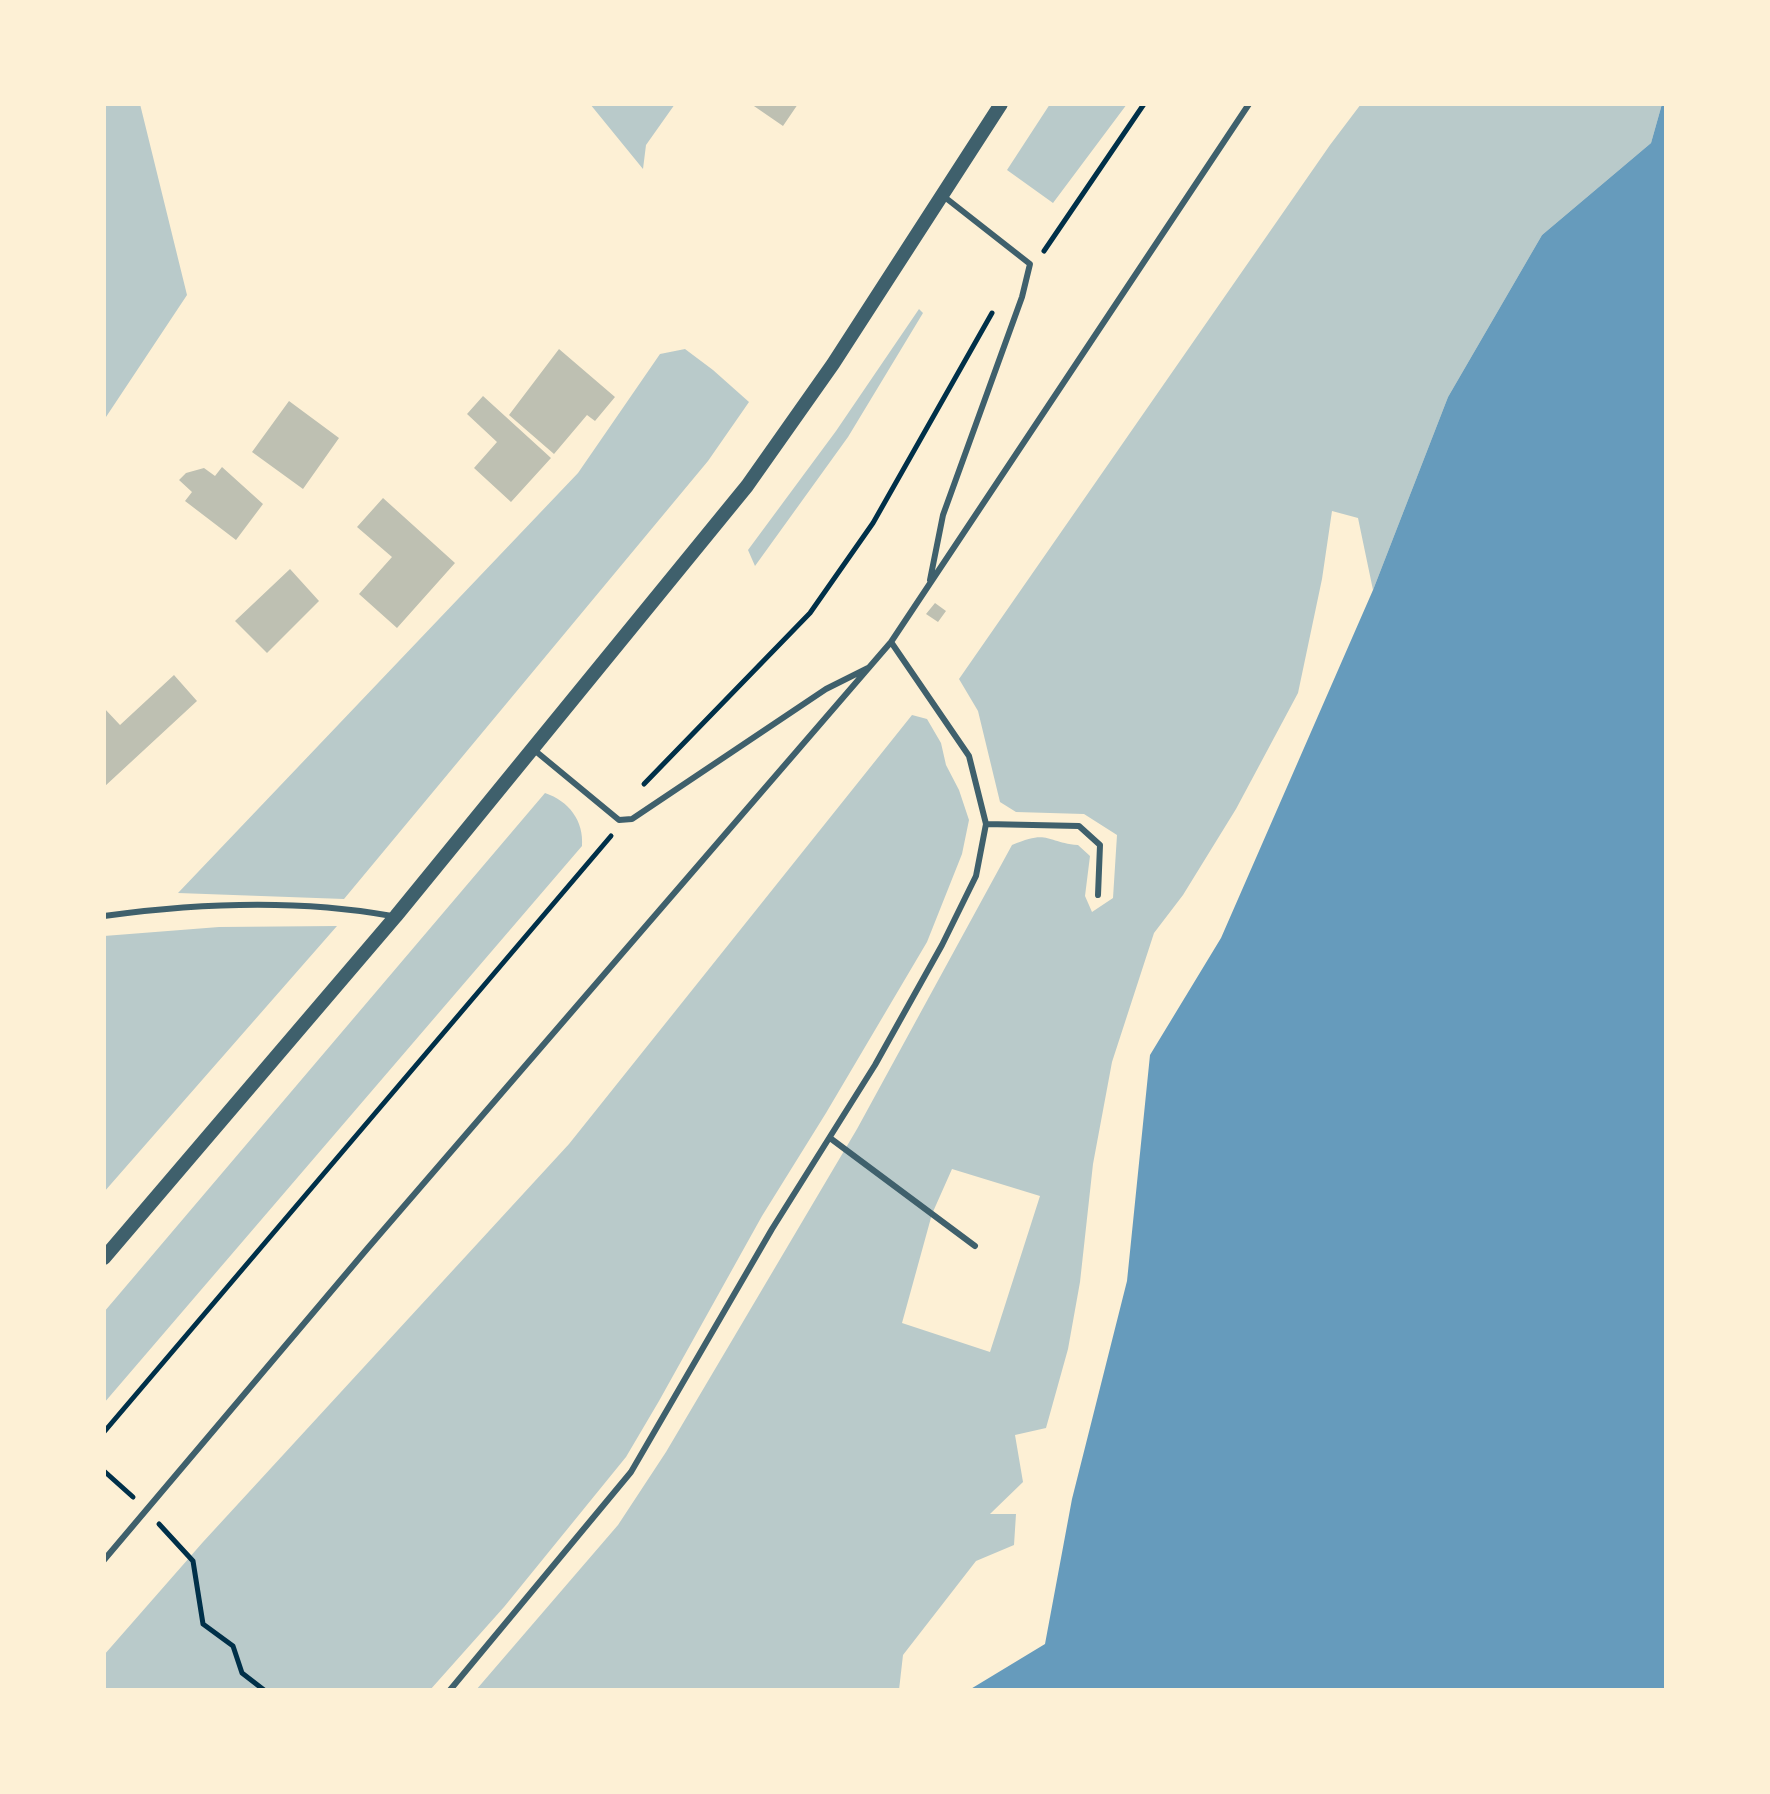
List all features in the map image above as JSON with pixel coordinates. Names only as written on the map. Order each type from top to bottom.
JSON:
[{"type":"street","points":[[104,1258],[396,916],[747,486],[833,364],[1001,104]]},
{"type":"lane","points":[[104,1560],[367,1249],[891,642],[1249,104]]},
{"type":"lane","points":[[929,585],[943,515],[1022,297],[1030,264],[942,195]]},
{"type":"lane","points":[[450,1690],[631,1472],[772,1229],[875,1065],[942,945],[976,876],[986,824],[969,756],[891,642]]},
{"type":"lane","points":[[533,749],[619,820],[632,819],[826,689],[871,666]]},
{"type":"lane","points":[[986,824],[1079,826],[1100,845],[1098,895]]},
{"type":"lane","points":[[104,916],[176,906],[344,907],[396,916]]},
{"type":"lane","points":[[830,1138],[975,1246]]},
{"type":"path","points":[[1030,264],[1045,250],[1144,104]]},
{"type":"path","points":[[104,1432],[610,837],[630,798],[810,613],[873,523],[995,308]]},
{"type":"path","points":[[193,1561],[203,1624],[233,1646],[242,1673],[264,1690]]},
{"type":"shaded area","points":[[104,104],[140,104],[187,295],[104,420]]},
{"type":"shaded area","points":[[590,104],[675,104],[646,145],[643,169]]},
{"type":"shaded area","points":[[1050,104],[1127,104],[1053,203],[1007,170]]},
{"type":"shaded area","points":[[1361,104],[1662,104],[1651,143],[1542,235],[1448,397],[1373,590],[1358,518],[1332,511],[1322,579],[1298,693],[1236,809],[1183,895],[1154,933],[1112,1062],[1093,1164],[1080,1282],[1068,1349],[1046,1428],[1015,1435],[1023,1482],[990,1514],[1016,1514],[1014,1545],[976,1561],[903,1655],[899,1690],[476,1690],[618,1525],[666,1452],[857,1129],[1012,845],[1040,837],[1078,845],[1090,856],[1085,896],[1092,912],[1113,898],[1117,835],[1084,814],[1016,812],[1000,802],[978,711],[959,679]],"holes":[[[952,1169],[1040,1196],[990,1352],[902,1323],[932,1214]]]},
{"type":"shaded area","points":[[919,309],[923,313],[848,437],[755,566],[748,550],[836,431]]},
{"type":"shaded area","points":[[685,349],[749,402],[708,461],[344,899],[178,893],[578,473],[660,354]]},
{"type":"shaded area","points":[[912,715],[927,719],[941,743],[946,765],[969,820],[962,854],[927,942],[762,1216],[626,1457],[504,1607],[430,1690],[104,1690],[104,1655],[203,1542],[569,1144]]},
{"type":"shaded area","points":[[545,793],[561,801],[578,820],[582,846],[104,1403],[104,1312]]},
{"type":"shaded area","points":[[337,926],[104,1192],[104,936],[219,927]]},
{"type":"water","points":[[1662,104],[1666,104],[1666,1690],[969,1690],[1045,1644],[1072,1499],[1127,1281],[1150,1055],[1221,938],[1373,590],[1448,397],[1542,235],[1651,143]]},
{"type":"building","points":[[751,104],[798,104],[783,126]]},
{"type":"building","points":[[559,349],[615,397],[595,421],[587,415],[554,454],[509,415]]},
{"type":"building","points":[[483,396],[551,458],[511,502],[474,468],[497,442],[467,414]]},
{"type":"building","points":[[289,401],[339,438],[303,489],[252,452]]},
{"type":"building","points":[[222,467],[263,504],[236,540],[185,501],[192,492],[179,480],[186,473],[204,468],[215,476]]},
{"type":"building","points":[[383,498],[455,563],[397,628],[359,594],[392,557],[357,527]]},
{"type":"building","points":[[290,569],[319,601],[267,653],[235,621]]},
{"type":"building","points":[[935,603],[946,611],[938,622],[926,614]]},
{"type":"building","points":[[174,675],[197,701],[104,787],[104,708],[120,725]]}]
